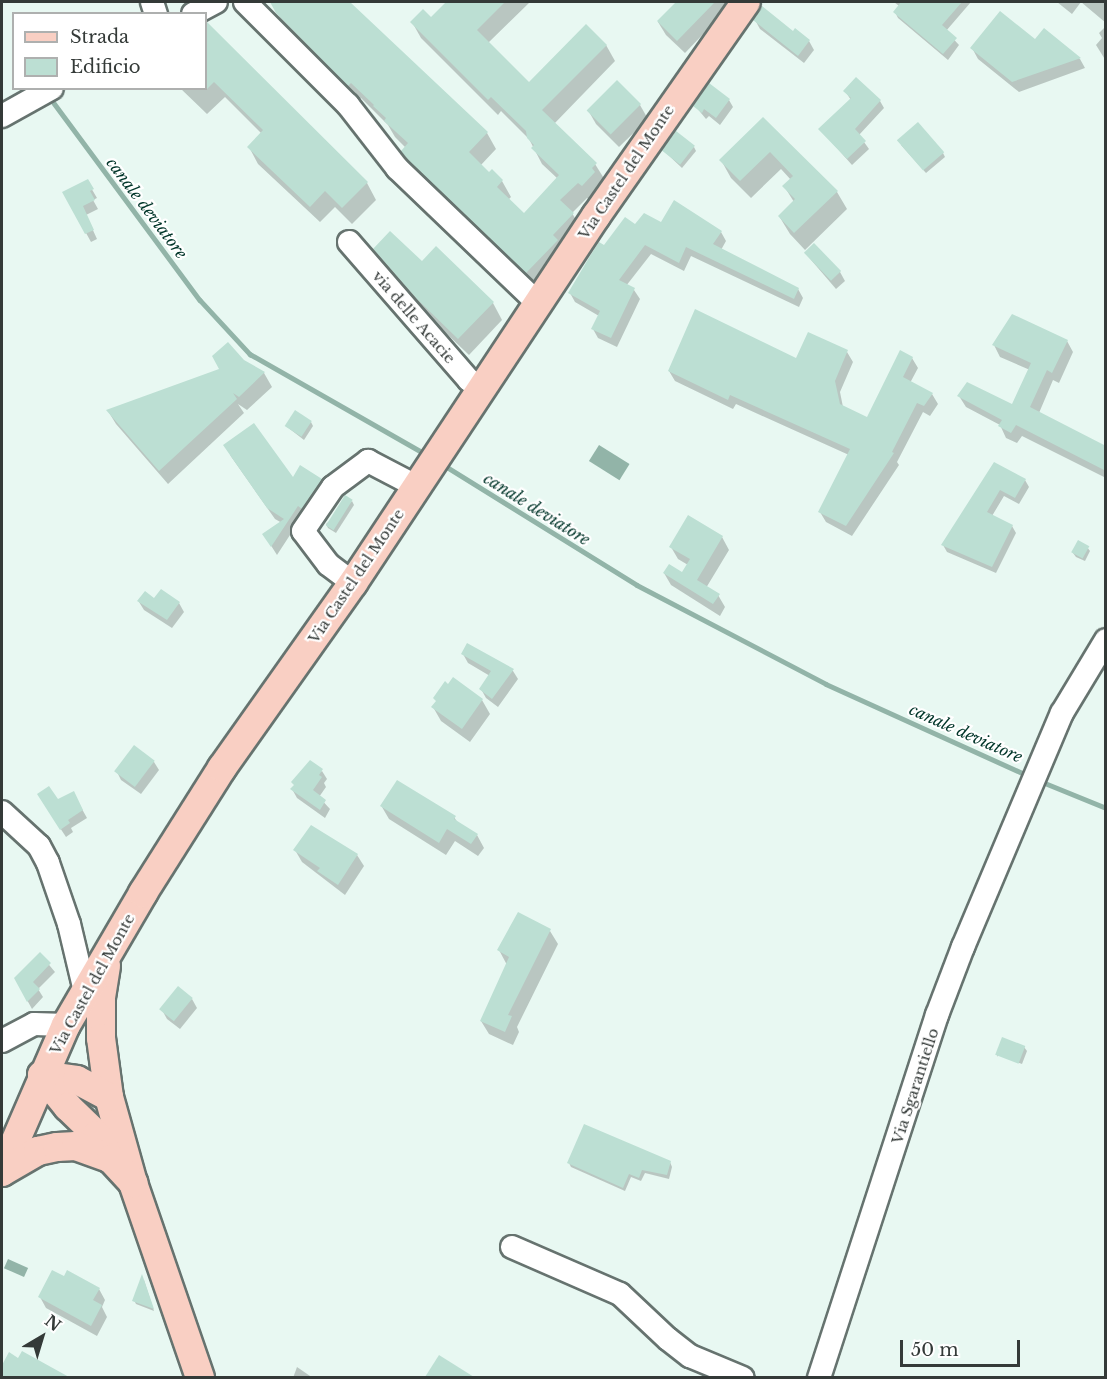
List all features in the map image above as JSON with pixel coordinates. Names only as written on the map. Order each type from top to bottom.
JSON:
[{"type":"main road","name":"Via Castel del Monte","points":[[2,1172],[42,1075],[66,1025],[222,768],[353,583],[635,158],[746,2]]},
{"type":"main road","points":[[109,951],[101,999],[101,1038],[110,1098],[133,1183],[200,1377]]},
{"type":"main road","points":[[42,1075],[76,1080],[110,1098]]},
{"type":"main road","points":[[42,1075],[68,1107],[97,1135],[111,1159],[133,1183]]},
{"type":"main road","points":[[2,1172],[38,1151],[57,1146],[76,1146],[111,1159]]},
{"type":"street","points":[[197,12],[216,2]]},
{"type":"street","points":[[245,2],[348,105],[397,168],[538,303]]},
{"type":"street","points":[[2,116],[48,90]]},
{"type":"street","name":"via delle Acacie","points":[[349,242],[469,380],[482,388]]},
{"type":"street","points":[[353,583],[328,564],[303,531],[333,487],[368,462],[429,468]]},
{"type":"street","name":"Via Sgarantiello","points":[[819,1377],[938,1015],[1040,763],[1073,692],[1106,640]]},
{"type":"street","points":[[2,812],[39,846],[48,863],[69,924],[86,991]]},
{"type":"street","points":[[2,1041],[34,1024],[66,1025]]},
{"type":"street","points":[[512,1248],[620,1294],[661,1334],[690,1356],[743,1377]]},
{"type":"shaded area","points":[[599,445],[630,464],[619,480],[589,461]]},
{"type":"shaded area","points":[[8,1259],[28,1268],[24,1277],[4,1268]]},
{"type":"building","points":[[270,2],[350,2],[488,132],[469,152],[489,172],[492,169],[503,180],[497,187],[524,213],[559,175],[531,148],[534,145],[527,138],[526,131],[491,97],[488,100],[410,22],[423,9],[431,17],[446,2],[505,2],[477,30],[529,82],[586,24],[607,45],[542,110],[597,163],[592,168],[595,172],[582,186],[578,183],[560,200],[574,213],[553,235],[558,240],[526,273],[407,159],[401,151],[408,143],[384,121],[386,118],[374,105],[351,83],[348,86],[276,13]]},
{"type":"building","points":[[676,2],[715,2],[677,41],[657,21]]},
{"type":"building","points":[[901,2],[962,2],[942,25],[957,38],[943,54],[893,12]]},
{"type":"building","points":[[762,6],[793,31],[795,28],[810,40],[798,56],[753,20]]},
{"type":"building","points":[[1000,11],[1035,39],[1044,28],[1081,58],[1012,82],[970,48]]},
{"type":"building","points":[[207,22],[368,182],[342,208],[325,191],[310,207],[247,147],[263,130],[214,82],[207,89]]},
{"type":"building","points":[[856,77],[881,100],[855,129],[866,141],[847,159],[818,129],[851,98],[843,91]]},
{"type":"building","points":[[617,80],[641,104],[611,134],[587,110]]},
{"type":"building","points":[[709,83],[730,99],[716,118],[704,109],[702,113],[693,106]]},
{"type":"building","points":[[763,117],[838,191],[794,233],[778,216],[795,199],[782,186],[793,176],[770,152],[740,181],[719,160]]},
{"type":"building","points":[[918,122],[944,152],[923,171],[897,140]]},
{"type":"building","points":[[676,131],[695,146],[680,165],[661,150]]},
{"type":"building","points":[[88,179],[94,189],[90,191],[95,200],[83,206],[94,230],[85,234],[62,192]]},
{"type":"building","points":[[674,200],[722,231],[713,244],[799,288],[794,299],[686,247],[679,263],[645,245],[619,280],[635,288],[611,338],[591,329],[600,311],[568,293],[599,242],[604,245],[625,217],[635,224],[644,213],[661,222]]},
{"type":"building","points":[[390,231],[422,261],[436,246],[494,302],[458,339],[417,299],[373,249]]},
{"type":"building","points":[[814,243],[841,271],[831,281],[804,253]]},
{"type":"building","points":[[695,309],[796,358],[808,332],[848,350],[835,381],[840,404],[867,417],[900,350],[913,357],[903,377],[933,393],[924,406],[917,403],[892,452],[894,453],[846,526],[818,512],[850,449],[730,395],[728,400],[668,371]]},
{"type":"building","points":[[1012,314],[1068,340],[1052,373],[1047,370],[1030,407],[1106,446],[1106,471],[1016,425],[1011,433],[998,426],[1002,420],[957,396],[967,382],[1012,404],[1031,363],[992,345]]},
{"type":"building","points":[[228,342],[244,360],[265,372],[239,397],[233,393],[237,399],[159,471],[106,410],[219,369],[212,356]]},
{"type":"building","points":[[295,410],[312,421],[301,437],[285,426]]},
{"type":"building","points":[[254,423],[293,477],[300,465],[322,479],[302,509],[298,506],[271,547],[262,534],[284,519],[267,508],[223,445]]},
{"type":"building","points":[[994,462],[1026,479],[1015,498],[1000,490],[987,512],[1013,525],[992,567],[941,545]]},
{"type":"building","points":[[345,495],[353,500],[334,530],[326,526]]},
{"type":"building","points":[[688,515],[723,536],[697,580],[720,594],[713,604],[663,573],[669,564],[682,572],[690,559],[669,547]]},
{"type":"building","points":[[1078,540],[1089,546],[1083,559],[1071,552]]},
{"type":"building","points":[[161,589],[180,602],[167,620],[137,601],[145,591],[154,598]]},
{"type":"building","points":[[467,643],[514,669],[492,699],[479,689],[491,671],[461,654]]},
{"type":"building","points":[[453,677],[483,699],[462,729],[431,707],[436,701],[433,698],[445,681],[448,684]]},
{"type":"building","points":[[134,745],[155,761],[135,787],[114,771]]},
{"type":"building","points":[[310,760],[323,769],[319,775],[322,777],[313,790],[326,800],[320,810],[290,789],[294,785],[291,782]]},
{"type":"building","points":[[397,780],[456,816],[454,819],[478,834],[471,844],[447,829],[439,843],[380,806]]},
{"type":"building","points":[[49,786],[58,799],[74,791],[83,810],[68,820],[70,823],[60,830],[37,794]]},
{"type":"building","points":[[311,825],[358,854],[338,885],[317,871],[320,868],[293,850]]},
{"type":"building","points":[[518,912],[551,929],[508,1015],[512,1016],[505,1032],[480,1021],[509,957],[497,950]]},
{"type":"building","points":[[40,952],[51,963],[33,982],[40,989],[27,1002],[14,978]]},
{"type":"building","points":[[178,986],[193,998],[174,1021],[159,1009]]},
{"type":"building","points":[[1002,1037],[1025,1046],[1019,1064],[995,1055]]},
{"type":"building","points":[[584,1124],[671,1161],[667,1175],[642,1170],[639,1178],[629,1174],[623,1188],[567,1163]]},
{"type":"building","points":[[52,1270],[64,1276],[67,1270],[100,1288],[93,1300],[102,1305],[91,1326],[38,1297]]},
{"type":"building","points":[[142,1274],[154,1309],[132,1301]]},
{"type":"building","points":[[22,1351],[69,1377],[2,1377],[2,1365],[9,1352],[18,1358]]},
{"type":"building","points":[[439,1355],[474,1377],[425,1377]]},
{"type":"waterway","name":"canale deviatore","points":[[54,103],[200,300],[250,354],[427,455]]},
{"type":"waterway","name":"canale deviatore","points":[[442,464],[637,585],[826,684],[1029,776]]},
{"type":"waterway","name":"canale deviatore","points":[[1040,781],[1106,808]]}]
